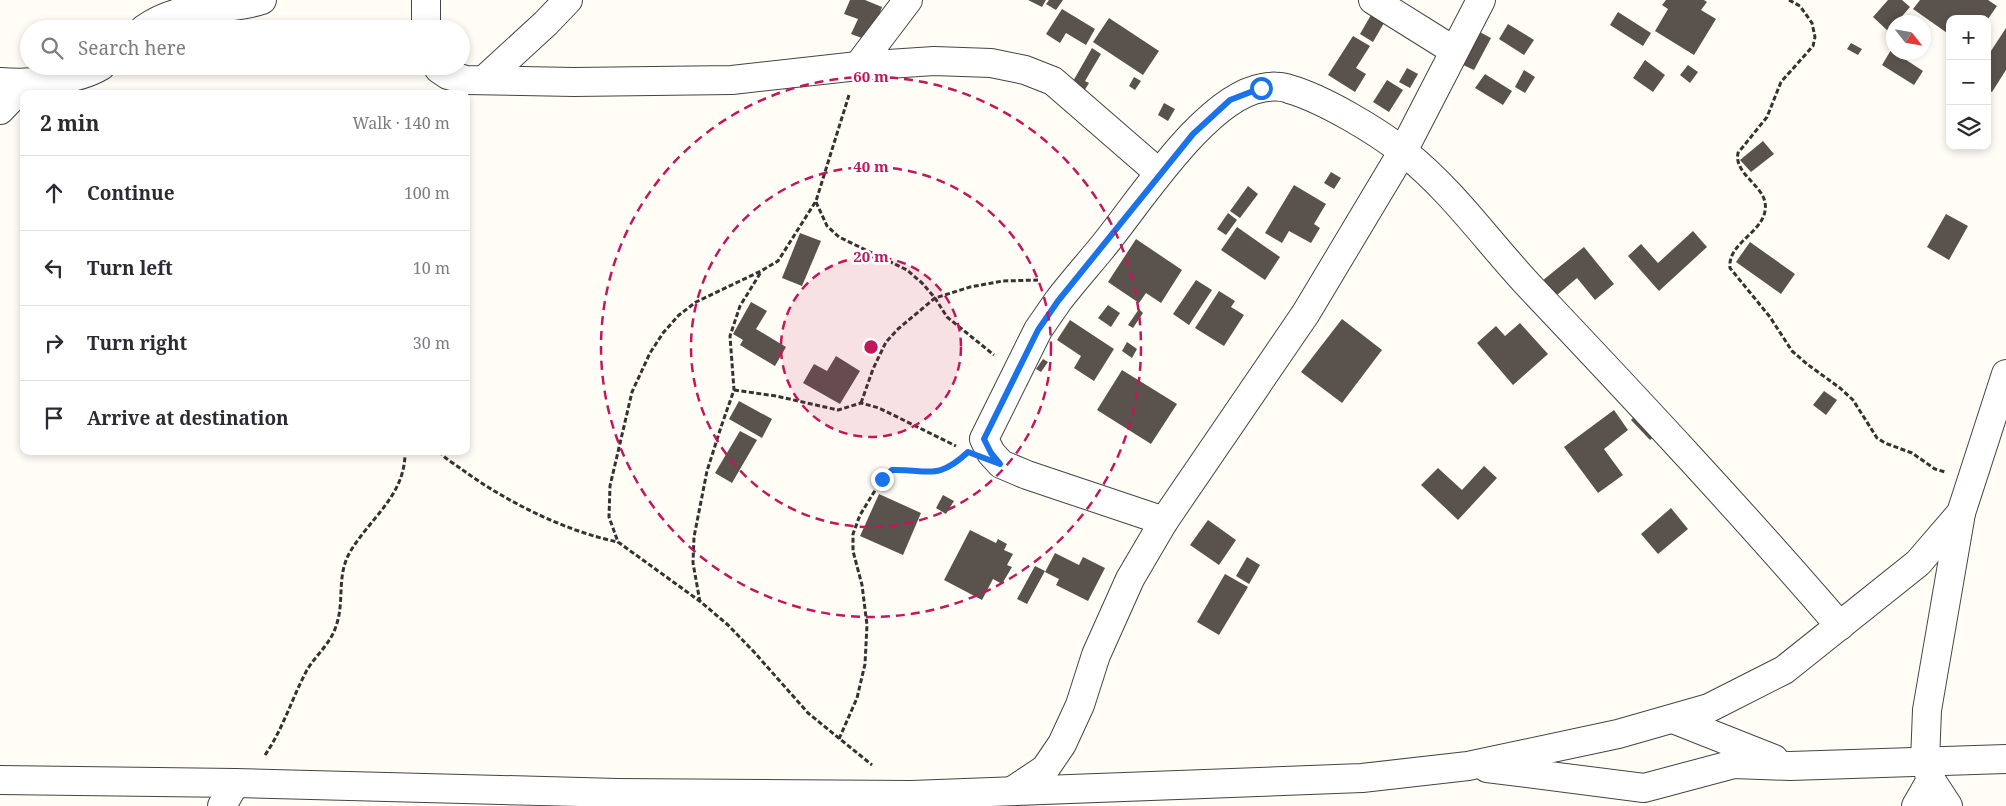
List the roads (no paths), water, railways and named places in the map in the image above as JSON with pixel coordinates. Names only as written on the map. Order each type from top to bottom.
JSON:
[{"type":"street","points":[[159,20],[169,14],[188,9],[246,4],[262,0]]},
{"type":"street","points":[[426,0],[426,20]]},
{"type":"street","points":[[485,79],[568,0]]},
{"type":"street","points":[[858,66],[878,43],[908,0]]},
{"type":"street","points":[[1373,0],[1454,50]]},
{"type":"street","points":[[1012,792],[1045,769],[1062,744],[1080,705],[1096,655],[1130,579],[1164,521],[1306,313],[1403,151],[1480,0]]},
{"type":"street","points":[[448,75],[466,80],[574,82],[732,80],[858,66],[934,61],[991,63],[1025,70],[1052,81],[1159,174]]},
{"type":"street","points":[[0,110],[12,83],[77,75]]},
{"type":"street","points":[[1164,521],[1027,475],[1000,464],[991,453],[984,439],[1038,330],[1075,279],[1193,134],[1230,100],[1261,88],[1286,88],[1317,100],[1348,116],[1403,151],[1433,177],[1460,205],[1522,279],[1674,439],[1772,546],[1840,626]]},
{"type":"street","points":[[1916,806],[1928,770],[1927,710],[1961,513],[2006,374]]},
{"type":"street","points":[[0,780],[234,791],[911,795],[1362,778],[1468,766],[1618,734],[1673,719],[1709,708],[1784,670],[1918,563],[1961,513]]},
{"type":"street","points":[[1673,719],[1790,766]]},
{"type":"street","points":[[1468,766],[1644,788],[1734,764],[1928,770],[2006,759]]},
{"type":"street","points":[[1928,770],[1948,806]]}]
